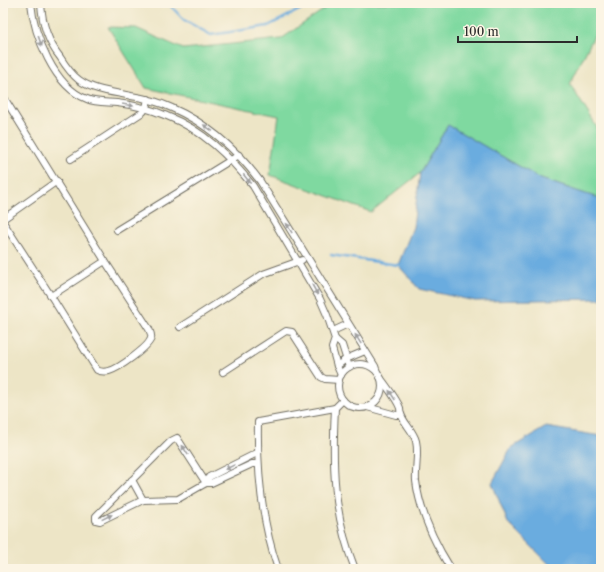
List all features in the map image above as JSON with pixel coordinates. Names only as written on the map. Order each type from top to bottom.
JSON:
[{"type":"street","points":[[31,3],[37,33],[47,58],[66,85],[73,92],[87,99],[146,108],[167,116],[192,128],[214,144],[231,160],[252,186],[320,299],[336,339],[342,345],[348,368]]},
{"type":"street","points":[[41,3],[43,18],[50,42],[75,76],[91,87],[148,99],[171,107],[197,120],[220,137],[239,155],[260,181],[365,351],[378,375],[399,407],[401,415],[411,429],[416,440],[416,478],[423,511],[435,542],[451,569]]},
{"type":"street","points":[[54,69],[58,64],[64,63]]},
{"type":"street","points":[[66,85],[71,82],[75,76]]},
{"type":"street","points":[[87,99],[87,93],[91,87]]},
{"type":"street","points":[[102,102],[105,97],[103,90]]},
{"type":"street","points":[[3,96],[6,106],[57,181],[105,261],[151,333],[151,338],[144,347],[118,367],[108,371],[100,372],[97,370],[3,222]]},
{"type":"street","points":[[71,160],[143,112],[146,108],[148,99]]},
{"type":"street","points":[[117,230],[239,155]]},
{"type":"street","points":[[3,219],[57,181]]},
{"type":"street","points":[[180,327],[263,274],[298,262],[307,257]]},
{"type":"street","points":[[51,296],[105,261]]},
{"type":"street","points":[[333,331],[348,324]]},
{"type":"street","points":[[223,372],[286,331],[292,332],[321,377],[340,377],[353,365],[369,366],[378,375],[382,387],[379,397],[372,405],[356,408],[347,404],[343,400],[339,390],[340,377],[332,348],[336,339]]},
{"type":"street","points":[[337,366],[346,359],[365,351]]},
{"type":"street","points":[[278,569],[265,521],[259,481],[257,453],[258,422],[335,408],[343,400]]},
{"type":"street","points":[[367,407],[401,415]]},
{"type":"street","points":[[335,408],[333,451],[334,485],[342,529],[355,569]]},
{"type":"street","points":[[206,483],[177,438],[171,441],[96,516],[96,520],[100,521],[143,500],[178,499],[206,483],[211,483],[252,464],[258,464]]},
{"type":"street","points":[[206,483],[209,477],[257,453]]},
{"type":"street","points":[[132,480],[143,500]]},
{"type":"green space","points":[[333,3],[601,3],[601,22],[570,84],[601,134],[601,199],[541,179],[448,125],[420,173],[371,212],[270,175],[279,116],[146,88],[108,27],[136,28],[183,49],[281,39]]},
{"type":"water","points":[[448,125],[541,179],[601,199],[601,299],[475,301],[419,289],[398,265],[413,227],[420,173]]},
{"type":"water","points":[[546,427],[601,436],[601,569],[559,569],[549,564],[508,523],[492,483],[511,448]]},
{"type":"waterway","points":[[168,3],[184,20],[211,35],[268,26],[313,3]]},
{"type":"waterway","points":[[331,255],[398,265],[400,264]]}]
